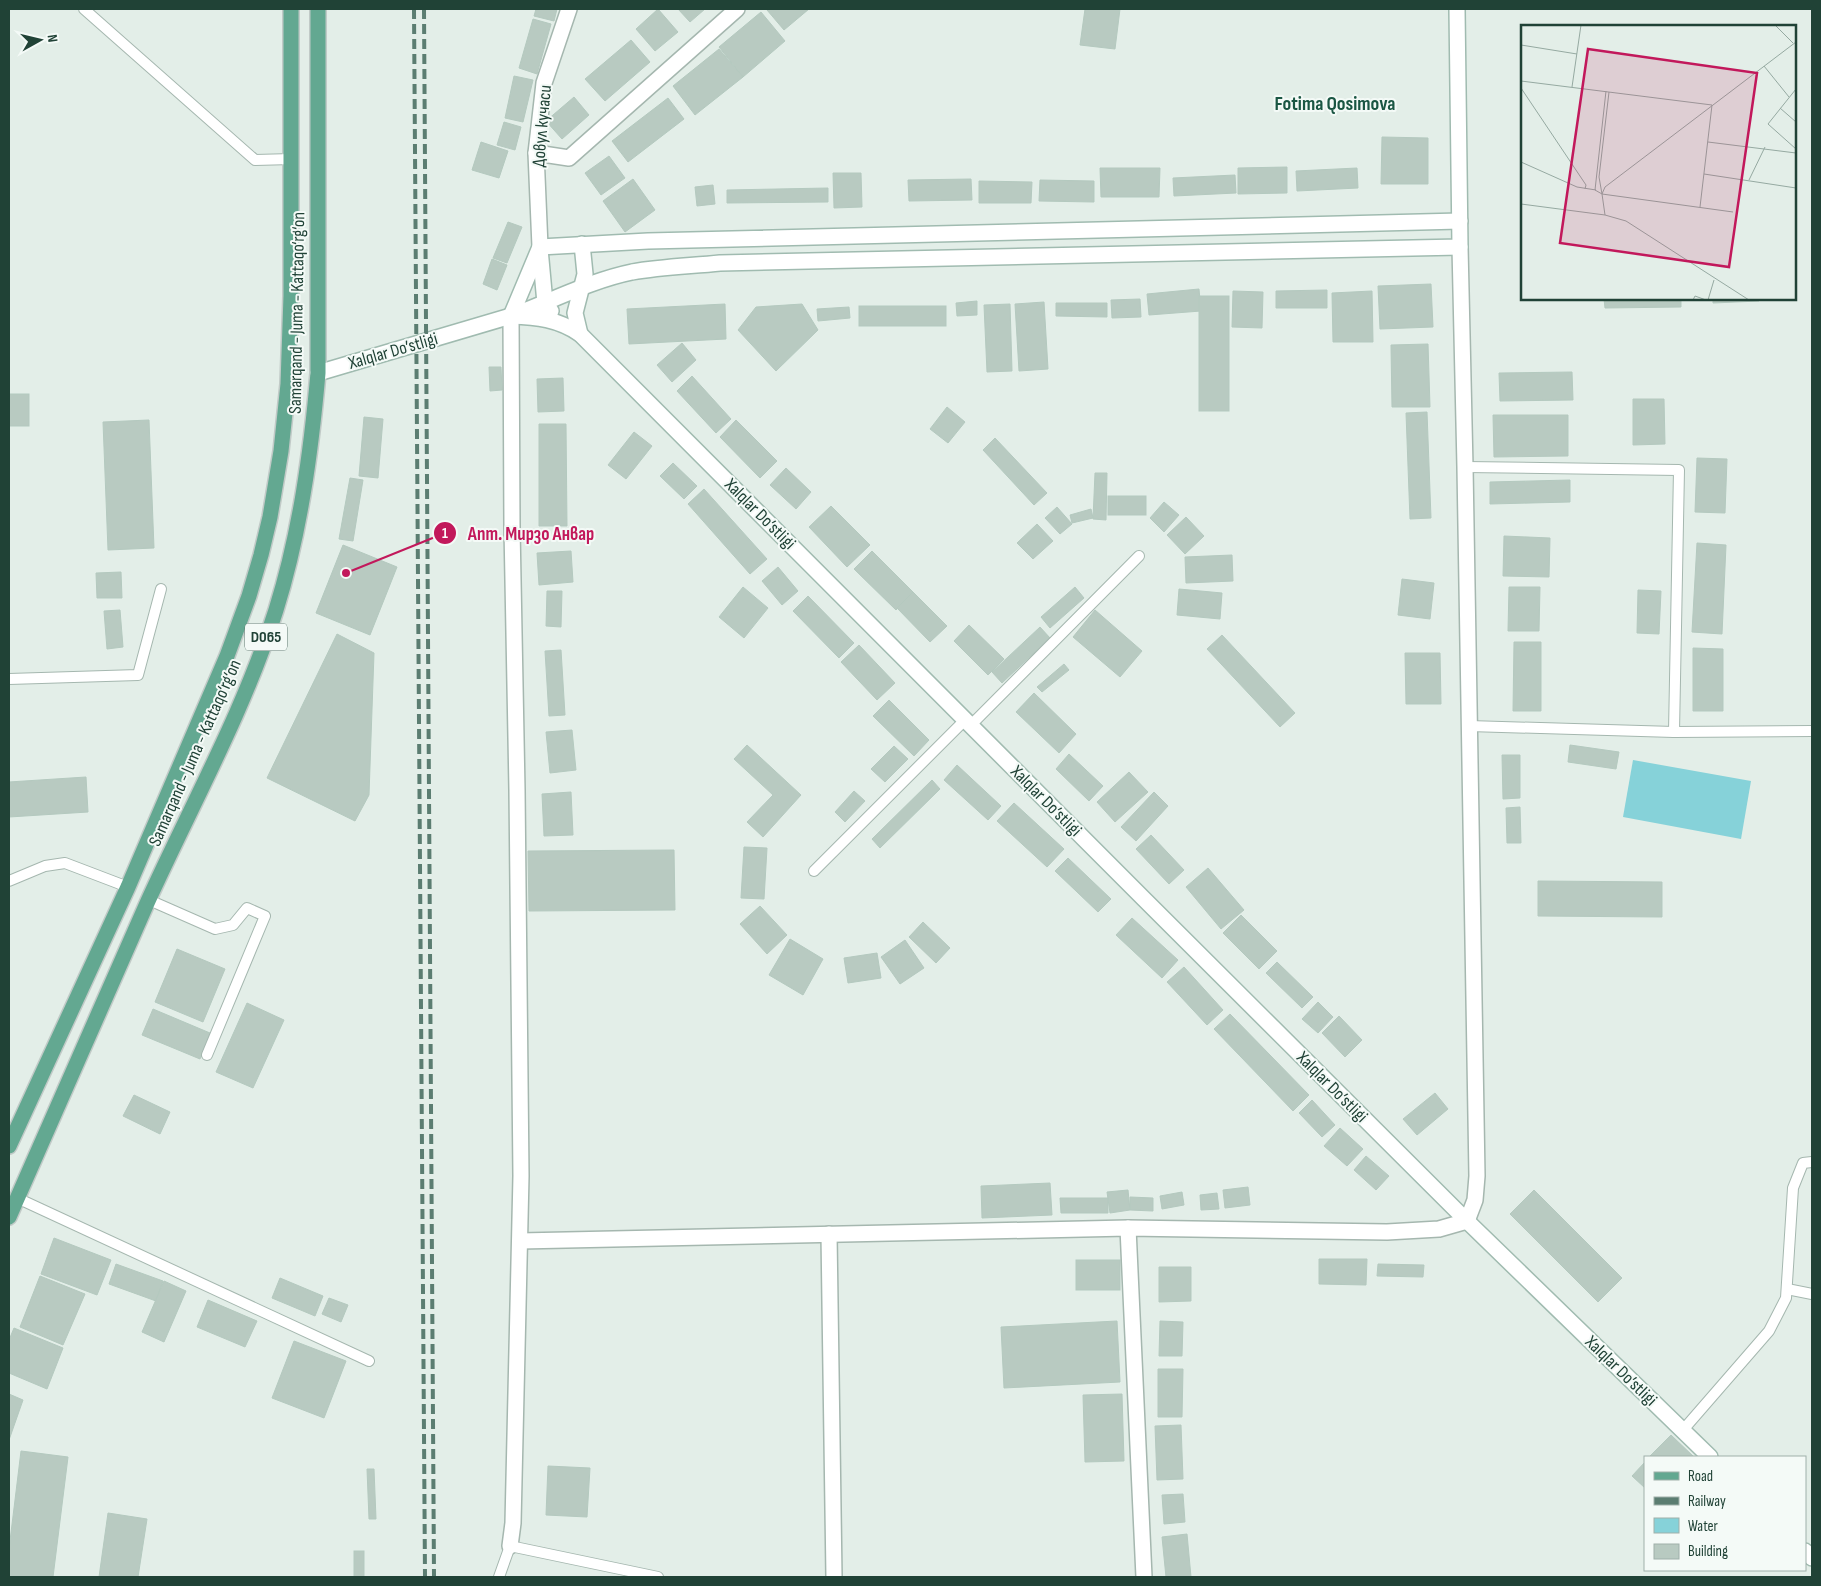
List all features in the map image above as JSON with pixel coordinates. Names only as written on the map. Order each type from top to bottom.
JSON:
[{"type":"main road","name":"Samarqand - Juma - Kattaqo‘rg‘on","points":[[9,1146],[128,887],[227,656],[249,596],[261,556],[270,517],[281,451],[288,384],[291,296],[291,9]]},
{"type":"main road","name":"Samarqand - Juma - Kattaqo‘rg‘on","points":[[9,1216],[149,900],[229,729],[262,652],[287,573],[297,528],[313,428],[318,374],[318,9]]},
{"type":"street","name":"Довул кучаси","points":[[546,303],[540,247],[536,152],[544,82],[569,9]]},
{"type":"street","points":[[536,152],[569,158],[737,9]]},
{"type":"street","points":[[520,1241],[1128,1228],[1387,1232],[1438,1229],[1467,1221],[1476,1200],[1477,1176],[1457,9]]},
{"type":"street","points":[[510,1546],[514,1523],[522,1176],[512,518],[511,316],[540,247],[648,241],[1460,220]]},
{"type":"street","points":[[580,334],[575,312],[585,274],[582,244]]},
{"type":"street","points":[[511,316],[604,280],[631,272],[662,268],[720,264],[1460,247]]},
{"type":"street","points":[[546,303],[560,323]]},
{"type":"street","name":"Xalqlar Do’stligi","points":[[318,374],[511,316],[537,317],[560,323],[580,334],[1467,1221],[1709,1456]]},
{"type":"street","points":[[1128,1228],[1144,1577]]},
{"type":"street","points":[[829,1234],[834,1577]]},
{"type":"lane","points":[[84,9],[255,160],[292,159]]},
{"type":"lane","points":[[1465,467],[1679,470],[1674,732]]},
{"type":"lane","points":[[814,872],[1139,556]]},
{"type":"lane","points":[[9,679],[138,675],[161,589]]},
{"type":"lane","points":[[1469,726],[1674,732],[1812,731]]},
{"type":"lane","points":[[9,881],[45,866],[65,863],[128,887]]},
{"type":"lane","points":[[149,900],[215,930],[233,925],[247,908],[264,916],[207,1055]]},
{"type":"lane","points":[[1683,1430],[1769,1331],[1786,1298],[1793,1188],[1803,1163],[1812,1162]]},
{"type":"lane","points":[[17,1198],[369,1361]]},
{"type":"lane","points":[[1787,1289],[1812,1294]]},
{"type":"lane","points":[[499,1577],[510,1546],[658,1577]]},
{"type":"water","points":[[1633,760],[1751,781],[1741,839],[1623,817]]},
{"type":"building","points":[[536,9],[557,9],[554,21],[534,16]]},
{"type":"building","points":[[658,9],[678,32],[655,51],[636,29]]},
{"type":"building","points":[[678,9],[705,9],[690,22]]},
{"type":"building","points":[[809,9],[784,30],[767,10]]},
{"type":"building","points":[[1085,9],[1120,9],[1115,49],[1080,45]]},
{"type":"building","points":[[761,12],[785,41],[743,77],[719,47]]},
{"type":"building","points":[[533,19],[551,24],[537,74],[519,68]]},
{"type":"building","points":[[631,40],[650,62],[605,101],[585,79]]},
{"type":"building","points":[[719,49],[743,77],[695,115],[673,86]]},
{"type":"building","points":[[514,76],[533,80],[523,122],[505,118]]},
{"type":"building","points":[[574,97],[589,115],[562,139],[546,121]]},
{"type":"building","points":[[668,98],[684,119],[628,162],[612,141]]},
{"type":"building","points":[[504,122],[521,127],[515,150],[497,145]]},
{"type":"building","points":[[1382,137],[1428,138],[1428,184],[1381,184]]},
{"type":"building","points":[[481,142],[508,151],[499,178],[472,170]]},
{"type":"building","points":[[609,156],[625,178],[601,195],[585,173]]},
{"type":"building","points":[[1287,167],[1287,193],[1238,194],[1238,168]]},
{"type":"building","points":[[1100,168],[1160,168],[1159,197],[1101,197]]},
{"type":"building","points":[[1357,168],[1358,188],[1297,191],[1296,171]]},
{"type":"building","points":[[833,173],[861,173],[862,207],[834,208]]},
{"type":"building","points":[[1235,175],[1236,193],[1174,196],[1173,178]]},
{"type":"building","points":[[633,179],[655,210],[625,232],[603,201]]},
{"type":"building","points":[[971,179],[972,200],[909,201],[908,180]]},
{"type":"building","points":[[1040,180],[1094,181],[1094,202],[1039,201]]},
{"type":"building","points":[[979,181],[1032,182],[1031,203],[979,203]]},
{"type":"building","points":[[713,185],[715,204],[697,206],[695,187]]},
{"type":"building","points":[[828,188],[828,202],[727,203],[727,190]]},
{"type":"building","points":[[508,222],[522,227],[507,263],[493,258]]},
{"type":"building","points":[[492,259],[507,265],[497,290],[483,284]]},
{"type":"building","points":[[1431,284],[1433,327],[1380,329],[1378,286]]},
{"type":"building","points":[[1199,289],[1201,311],[1149,315],[1147,294]]},
{"type":"building","points":[[1327,290],[1327,308],[1276,308],[1276,291]]},
{"type":"building","points":[[1233,291],[1263,292],[1262,328],[1232,327]]},
{"type":"building","points":[[1372,291],[1373,342],[1333,342],[1332,293]]},
{"type":"building","points":[[1199,296],[1229,296],[1229,411],[1199,411]]},
{"type":"building","points":[[1140,299],[1141,317],[1112,318],[1111,300]]},
{"type":"building","points":[[1604,300],[1681,300],[1681,307],[1605,308]]},
{"type":"building","points":[[1713,300],[1759,300],[1759,301],[1713,303]]},
{"type":"building","points":[[977,301],[977,315],[957,316],[956,303]]},
{"type":"building","points":[[1044,302],[1048,369],[1019,371],[1015,304]]},
{"type":"building","points":[[1056,303],[1107,303],[1107,317],[1056,316]]},
{"type":"building","points":[[725,304],[726,339],[629,344],[627,309]]},
{"type":"building","points":[[802,304],[818,330],[776,371],[738,330],[756,307]]},
{"type":"building","points":[[1010,304],[1012,371],[987,372],[984,305]]},
{"type":"building","points":[[859,306],[946,306],[946,326],[859,326]]},
{"type":"building","points":[[849,307],[850,318],[818,321],[817,309]]},
{"type":"building","points":[[682,343],[696,360],[672,382],[657,365]]},
{"type":"building","points":[[1428,344],[1430,407],[1392,407],[1391,345]]},
{"type":"building","points":[[489,367],[501,367],[502,390],[490,391]]},
{"type":"building","points":[[1572,372],[1573,400],[1500,401],[1499,373]]},
{"type":"building","points":[[692,376],[731,419],[716,433],[677,391]]},
{"type":"building","points":[[563,378],[564,411],[538,412],[537,379]]},
{"type":"building","points":[[9,394],[29,394],[29,426],[9,426]]},
{"type":"building","points":[[1633,399],[1664,399],[1665,444],[1633,445]]},
{"type":"building","points":[[947,407],[965,422],[948,443],[930,429]]},
{"type":"building","points":[[1427,412],[1431,518],[1410,519],[1406,413]]},
{"type":"building","points":[[1493,415],[1568,415],[1568,456],[1494,457]]},
{"type":"building","points":[[364,417],[383,419],[378,478],[359,476]]},
{"type":"building","points":[[149,420],[154,548],[108,550],[103,422]]},
{"type":"building","points":[[736,420],[777,461],[760,478],[720,437]]},
{"type":"building","points":[[539,424],[566,424],[567,526],[539,526]]},
{"type":"building","points":[[634,432],[652,446],[626,479],[608,465]]},
{"type":"building","points":[[995,438],[1047,493],[1034,505],[983,450]]},
{"type":"building","points":[[1697,458],[1727,459],[1725,513],[1695,512]]},
{"type":"building","points":[[673,463],[697,486],[684,499],[660,476]]},
{"type":"building","points":[[786,468],[811,492],[796,509],[770,485]]},
{"type":"building","points":[[1095,473],[1107,473],[1106,520],[1093,519]]},
{"type":"building","points":[[350,478],[363,480],[353,541],[339,539]]},
{"type":"building","points":[[1570,480],[1570,502],[1490,504],[1490,482]]},
{"type":"building","points":[[704,489],[767,559],[750,574],[688,504]]},
{"type":"building","points":[[1108,496],[1146,496],[1146,515],[1108,515]]},
{"type":"building","points":[[1164,502],[1179,515],[1164,532],[1150,518]]},
{"type":"building","points":[[831,506],[870,545],[847,567],[809,527]]},
{"type":"building","points":[[1057,507],[1072,524],[1060,534],[1045,518]]},
{"type":"building","points":[[1091,509],[1093,518],[1072,523],[1070,515]]},
{"type":"building","points":[[1186,517],[1204,536],[1185,554],[1167,535]]},
{"type":"building","points":[[1037,524],[1053,541],[1033,559],[1017,543]]},
{"type":"building","points":[[1504,536],[1550,538],[1549,577],[1503,576]]},
{"type":"building","points":[[1697,543],[1726,545],[1722,634],[1692,632]]},
{"type":"building","points":[[343,545],[397,567],[370,635],[316,613]]},
{"type":"building","points":[[571,551],[573,582],[539,585],[537,553]]},
{"type":"building","points":[[872,551],[913,592],[896,610],[854,569]]},
{"type":"building","points":[[1232,555],[1233,581],[1186,583],[1185,557]]},
{"type":"building","points":[[778,567],[798,591],[782,605],[762,581]]},
{"type":"building","points":[[121,572],[122,598],[97,598],[96,573]]},
{"type":"building","points":[[1402,579],[1434,583],[1430,619],[1398,615]]},
{"type":"building","points":[[743,587],[768,608],[744,638],[719,617]]},
{"type":"building","points":[[1075,587],[1084,598],[1050,628],[1041,617]]},
{"type":"building","points":[[1509,587],[1540,587],[1539,631],[1508,631]]},
{"type":"building","points":[[1179,589],[1222,593],[1220,619],[1177,615]]},
{"type":"building","points":[[1638,590],[1661,591],[1659,634],[1637,633]]},
{"type":"building","points":[[547,591],[562,591],[561,627],[546,626]]},
{"type":"building","points":[[913,592],[947,626],[930,642],[897,608]]},
{"type":"building","points":[[808,596],[854,643],[839,658],[793,611]]},
{"type":"building","points":[[120,610],[123,647],[107,649],[104,611]]},
{"type":"building","points":[[1095,610],[1142,651],[1120,677],[1073,637]]},
{"type":"building","points":[[969,625],[1004,659],[988,675],[954,641]]},
{"type":"building","points":[[1040,627],[1050,638],[1002,683],[992,672]]},
{"type":"building","points":[[337,634],[374,653],[369,795],[355,821],[267,778]]},
{"type":"building","points":[[1222,635],[1295,713],[1280,727],[1207,649]]},
{"type":"building","points":[[1514,642],[1541,642],[1541,711],[1513,711]]},
{"type":"building","points":[[859,645],[895,683],[877,700],[841,662]]},
{"type":"building","points":[[1693,648],[1723,649],[1723,711],[1693,711]]},
{"type":"building","points":[[561,650],[565,715],[549,716],[545,651]]},
{"type":"building","points":[[1405,653],[1440,653],[1441,704],[1406,704]]},
{"type":"building","points":[[1064,664],[1069,670],[1042,692],[1037,687]]},
{"type":"building","points":[[1034,693],[1076,734],[1059,753],[1016,712]]},
{"type":"building","points":[[889,700],[929,740],[914,756],[873,716]]},
{"type":"building","points":[[572,730],[576,770],[550,773],[546,732]]},
{"type":"building","points":[[747,745],[801,795],[763,837],[747,822],[773,795],[734,759]]},
{"type":"building","points":[[1570,745],[1619,752],[1616,769],[1568,762]]},
{"type":"building","points":[[894,746],[908,759],[885,782],[871,769]]},
{"type":"building","points":[[1069,754],[1103,786],[1089,801],[1056,769]]},
{"type":"building","points":[[1502,755],[1520,755],[1520,798],[1503,799]]},
{"type":"building","points":[[957,765],[1001,806],[988,820],[944,780]]},
{"type":"building","points":[[1129,772],[1148,792],[1115,822],[1097,802]]},
{"type":"building","points":[[86,777],[88,812],[9,817],[9,782]]},
{"type":"building","points":[[932,780],[940,789],[880,848],[872,839]]},
{"type":"building","points":[[854,791],[865,801],[845,822],[835,812]]},
{"type":"building","points":[[571,792],[573,835],[544,836],[542,794]]},
{"type":"building","points":[[1154,792],[1168,806],[1136,841],[1121,827]]},
{"type":"building","points":[[1014,803],[1064,849],[1047,867],[997,821]]},
{"type":"building","points":[[1520,807],[1521,843],[1507,843],[1506,808]]},
{"type":"building","points":[[1151,835],[1184,870],[1169,884],[1136,849]]},
{"type":"building","points":[[744,847],[767,848],[764,899],[741,898]]},
{"type":"building","points":[[674,850],[675,910],[529,911],[528,851]]},
{"type":"building","points":[[1068,858],[1111,899],[1098,912],[1055,871]]},
{"type":"building","points":[[1208,868],[1244,910],[1221,929],[1186,887]]},
{"type":"building","points":[[1538,881],[1662,882],[1662,917],[1538,916]]},
{"type":"building","points":[[760,906],[787,935],[767,954],[740,924]]},
{"type":"building","points":[[1241,915],[1277,951],[1259,969],[1223,933]]},
{"type":"building","points":[[1132,918],[1178,960],[1162,978],[1116,935]]},
{"type":"building","points":[[923,922],[950,948],[936,963],[909,937]]},
{"type":"building","points":[[790,939],[823,959],[803,995],[769,975]]},
{"type":"building","points":[[905,940],[924,968],[900,984],[881,957]]},
{"type":"building","points":[[177,949],[225,969],[203,1022],[155,1002]]},
{"type":"building","points":[[877,953],[881,978],[848,983],[844,958]]},
{"type":"building","points":[[1277,962],[1313,997],[1302,1008],[1266,973]]},
{"type":"building","points":[[1184,967],[1223,1010],[1207,1025],[1167,982]]},
{"type":"building","points":[[1318,1002],[1333,1017],[1318,1033],[1302,1019]]},
{"type":"building","points":[[247,1003],[284,1020],[253,1088],[216,1072]]},
{"type":"building","points":[[153,1009],[210,1033],[200,1059],[142,1035]]},
{"type":"building","points":[[1230,1014],[1309,1095],[1293,1111],[1214,1029]]},
{"type":"building","points":[[1339,1016],[1362,1040],[1345,1057],[1322,1033]]},
{"type":"building","points":[[1435,1093],[1448,1109],[1417,1135],[1403,1119]]},
{"type":"building","points":[[134,1095],[170,1112],[160,1134],[123,1116]]},
{"type":"building","points":[[1312,1100],[1335,1125],[1322,1137],[1299,1113]]},
{"type":"building","points":[[1340,1128],[1363,1149],[1347,1166],[1324,1146]]},
{"type":"building","points":[[1366,1156],[1389,1176],[1376,1190],[1354,1170]]},
{"type":"building","points":[[1050,1183],[1052,1215],[982,1218],[981,1186]]},
{"type":"building","points":[[1248,1187],[1250,1205],[1225,1208],[1223,1190]]},
{"type":"building","points":[[1128,1190],[1130,1210],[1110,1213],[1107,1192]]},
{"type":"building","points":[[1534,1190],[1622,1278],[1598,1302],[1510,1214]]},
{"type":"building","points":[[1182,1192],[1184,1205],[1162,1209],[1160,1196]]},
{"type":"building","points":[[1217,1193],[1219,1209],[1201,1210],[1200,1195]]},
{"type":"building","points":[[1130,1197],[1153,1198],[1153,1211],[1130,1210]]},
{"type":"building","points":[[1060,1198],[1108,1198],[1108,1213],[1061,1213]]},
{"type":"building","points":[[54,1238],[111,1260],[97,1295],[41,1274]]},
{"type":"building","points":[[1319,1259],[1367,1259],[1366,1285],[1319,1284]]},
{"type":"building","points":[[1076,1260],[1120,1260],[1120,1290],[1076,1290]]},
{"type":"building","points":[[116,1264],[163,1281],[156,1301],[109,1284]]},
{"type":"building","points":[[1378,1264],[1424,1265],[1423,1277],[1377,1276]]},
{"type":"building","points":[[1159,1267],[1191,1267],[1191,1301],[1159,1302]]},
{"type":"building","points":[[40,1276],[85,1294],[63,1345],[20,1327]]},
{"type":"building","points":[[280,1278],[323,1296],[315,1316],[272,1298]]},
{"type":"building","points":[[164,1281],[186,1291],[164,1342],[142,1332]]},
{"type":"building","points":[[329,1298],[348,1305],[341,1322],[322,1314]]},
{"type":"building","points":[[208,1300],[257,1321],[245,1347],[197,1327]]},
{"type":"building","points":[[1117,1321],[1120,1382],[1004,1388],[1001,1327]]},
{"type":"building","points":[[1160,1321],[1183,1322],[1182,1356],[1159,1356]]},
{"type":"building","points":[[14,1328],[63,1348],[47,1389],[9,1373],[9,1340]]},
{"type":"building","points":[[294,1341],[346,1361],[324,1418],[272,1398]]},
{"type":"building","points":[[1158,1369],[1183,1369],[1182,1417],[1158,1417]]},
{"type":"building","points":[[9,1394],[23,1400],[9,1440]]},
{"type":"building","points":[[1122,1394],[1124,1461],[1085,1462],[1083,1395]]},
{"type":"building","points":[[1181,1425],[1183,1479],[1157,1480],[1155,1426]]},
{"type":"building","points":[[1671,1435],[1693,1456],[1650,1456]]},
{"type":"building","points":[[21,1451],[68,1457],[53,1577],[9,1577],[9,1549]]},
{"type":"building","points":[[1644,1463],[1644,1487],[1632,1476]]},
{"type":"building","points":[[548,1466],[590,1468],[587,1517],[546,1515]]},
{"type":"building","points":[[367,1469],[374,1469],[376,1519],[369,1519]]},
{"type":"building","points":[[1183,1494],[1185,1522],[1164,1524],[1162,1495]]},
{"type":"building","points":[[108,1513],[147,1519],[138,1577],[99,1577]]},
{"type":"building","points":[[1187,1534],[1191,1577],[1166,1577],[1162,1537]]},
{"type":"building","points":[[354,1551],[364,1551],[364,1577],[354,1577]]},
{"type":"railway","points":[[414,9],[425,1577]]},
{"type":"railway","points":[[424,9],[434,1577]]},
{"type":"place","name":"Апт. Мирзо Анвар","points":[[346,573]]},
{"type":"district","name":"Fotima Qosimova","points":[[1335,104]]}]
